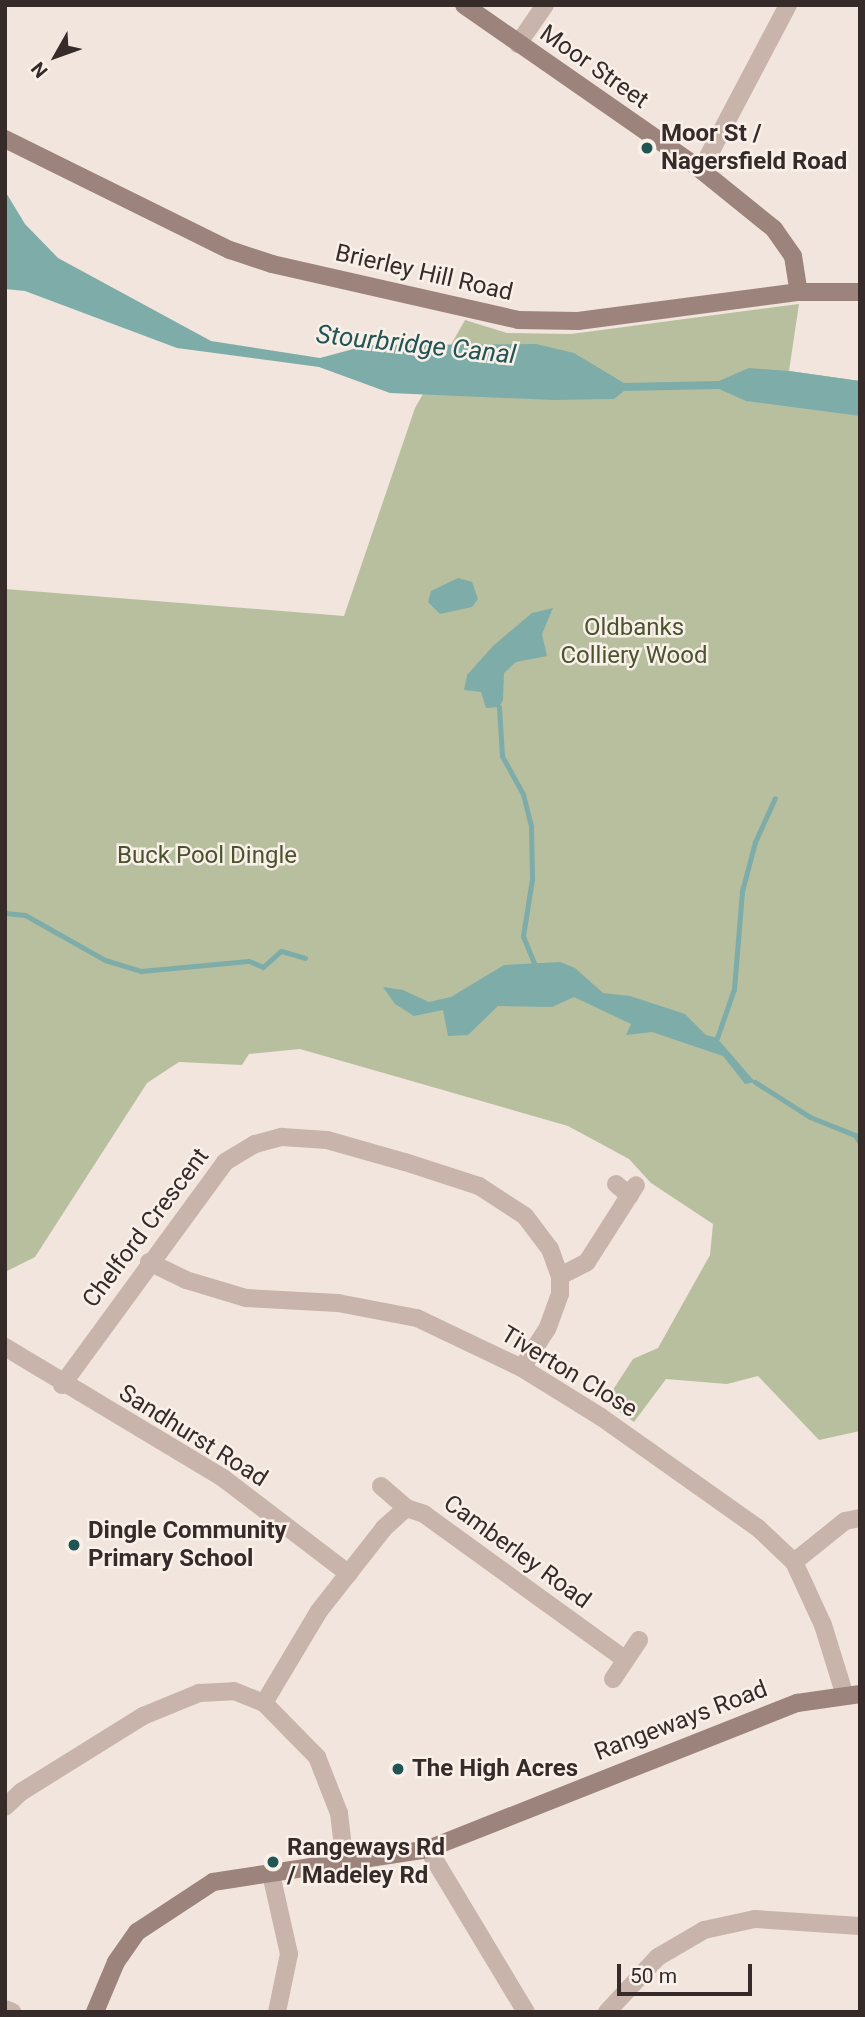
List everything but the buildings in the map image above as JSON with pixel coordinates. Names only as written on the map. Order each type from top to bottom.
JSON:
[{"type":"street","name":"Moor Street","points":[[464,5],[701,170],[774,229],[793,256],[799,292]]},
{"type":"street","points":[[518,44],[545,5]]},
{"type":"street","points":[[701,170],[788,5]]},
{"type":"street","name":"Brierley Hill Road","points":[[5,139],[230,250],[272,264],[518,320],[578,321],[657,314],[799,292],[860,292]]},
{"type":"street","name":"Chelford Crescent","points":[[62,1385],[149,1262],[234,1153],[282,1137],[306,1136],[480,1186],[525,1216],[550,1249],[560,1276]]},
{"type":"street","points":[[522,1368],[547,1329],[560,1294],[560,1276],[587,1262],[627,1188]]},
{"type":"street","name":"Tiverton Close","points":[[149,1262],[186,1280],[246,1298],[338,1303],[417,1318],[522,1368],[653,1452],[758,1528],[794,1562],[852,1695]]},
{"type":"street","name":"Sandhurst Road","points":[[5,1347],[62,1385],[223,1478],[349,1574]]},
{"type":"street","points":[[381,1486],[406,1508]]},
{"type":"street","name":"Camberley Road","points":[[264,1703],[289,1654],[397,1513],[406,1508],[424,1514],[624,1659]]},
{"type":"street","points":[[794,1562],[845,1521],[860,1518]]},
{"type":"street","points":[[612,1679],[639,1640]]},
{"type":"street","points":[[5,1807],[78,1755],[166,1704],[216,1691],[234,1691],[264,1703],[317,1758],[339,1813],[345,1864]]},
{"type":"street","name":"Rangeways Road","points":[[95,2012],[116,1962],[136,1932],[213,1882],[345,1864],[428,1849],[797,1703],[852,1695]]},
{"type":"street","points":[[428,1849],[526,2012]]},
{"type":"street","points":[[271,1874],[289,1954],[277,2012]]},
{"type":"street","points":[[607,2012],[658,1958],[704,1930],[755,1919],[860,1926]]},
{"type":"street","points":[[5,2009],[12,2012]]},
{"type":"green space","points":[[799,304],[789,371],[860,381],[860,1431],[819,1440],[758,1376],[727,1384],[666,1379],[634,1422],[605,1402],[633,1359],[658,1348],[710,1255],[713,1224],[651,1183],[629,1159],[568,1126],[300,1049],[249,1054],[242,1065],[179,1062],[147,1083],[35,1257],[5,1272],[5,589],[344,616],[415,408],[465,320],[507,333],[571,334]]},
{"type":"water","name":"Stourbridge Canal","points":[[5,191],[25,224],[58,258],[211,341],[320,358],[368,345],[536,344],[574,353],[624,383],[719,381],[749,368],[789,371],[860,381],[860,416],[746,401],[719,389],[624,391],[614,399],[553,400],[390,393],[319,367],[177,348],[25,291],[5,289]]},
{"type":"water","points":[[458,578],[472,582],[478,599],[472,607],[440,614],[428,602],[431,591]]},
{"type":"water","points":[[553,608],[542,634],[547,656],[516,662],[504,673],[503,700],[499,707],[486,708],[481,692],[464,690],[467,675],[493,646],[532,613]]},
{"type":"water","points":[[560,962],[575,968],[603,993],[630,996],[685,1014],[706,1035],[717,1038],[755,1082],[745,1084],[723,1056],[652,1032],[626,1035],[631,1024],[574,997],[552,1007],[498,1006],[468,1035],[448,1036],[443,1010],[414,1016],[395,1004],[383,987],[403,990],[429,1002],[451,997],[504,965]]},
{"type":"waterway","points":[[499,707],[502,756],[523,794],[531,826],[532,879],[523,936],[535,966]]},
{"type":"waterway","points":[[717,1038],[734,989],[742,891],[755,842],[775,798]]},
{"type":"waterway","points":[[5,913],[25,915],[105,960],[141,971],[249,961],[263,967],[281,951],[305,958]]},
{"type":"waterway","points":[[755,1082],[810,1117],[855,1135],[860,1143]]},
{"type":"place","name":"Moor St / Nagersfield Road","points":[[647,148]]},
{"type":"place","name":"Dingle Community Primary School","points":[[74,1545]]},
{"type":"place","name":"The High Acres","points":[[398,1769]]},
{"type":"place","name":"Rangeways Rd / Madeley Rd","points":[[273,1862]]},
{"type":"park label","name":"Oldbanks Colliery Wood","points":[[634,642]]},
{"type":"park label","name":"Buck Pool Dingle","points":[[207,856]]}]
